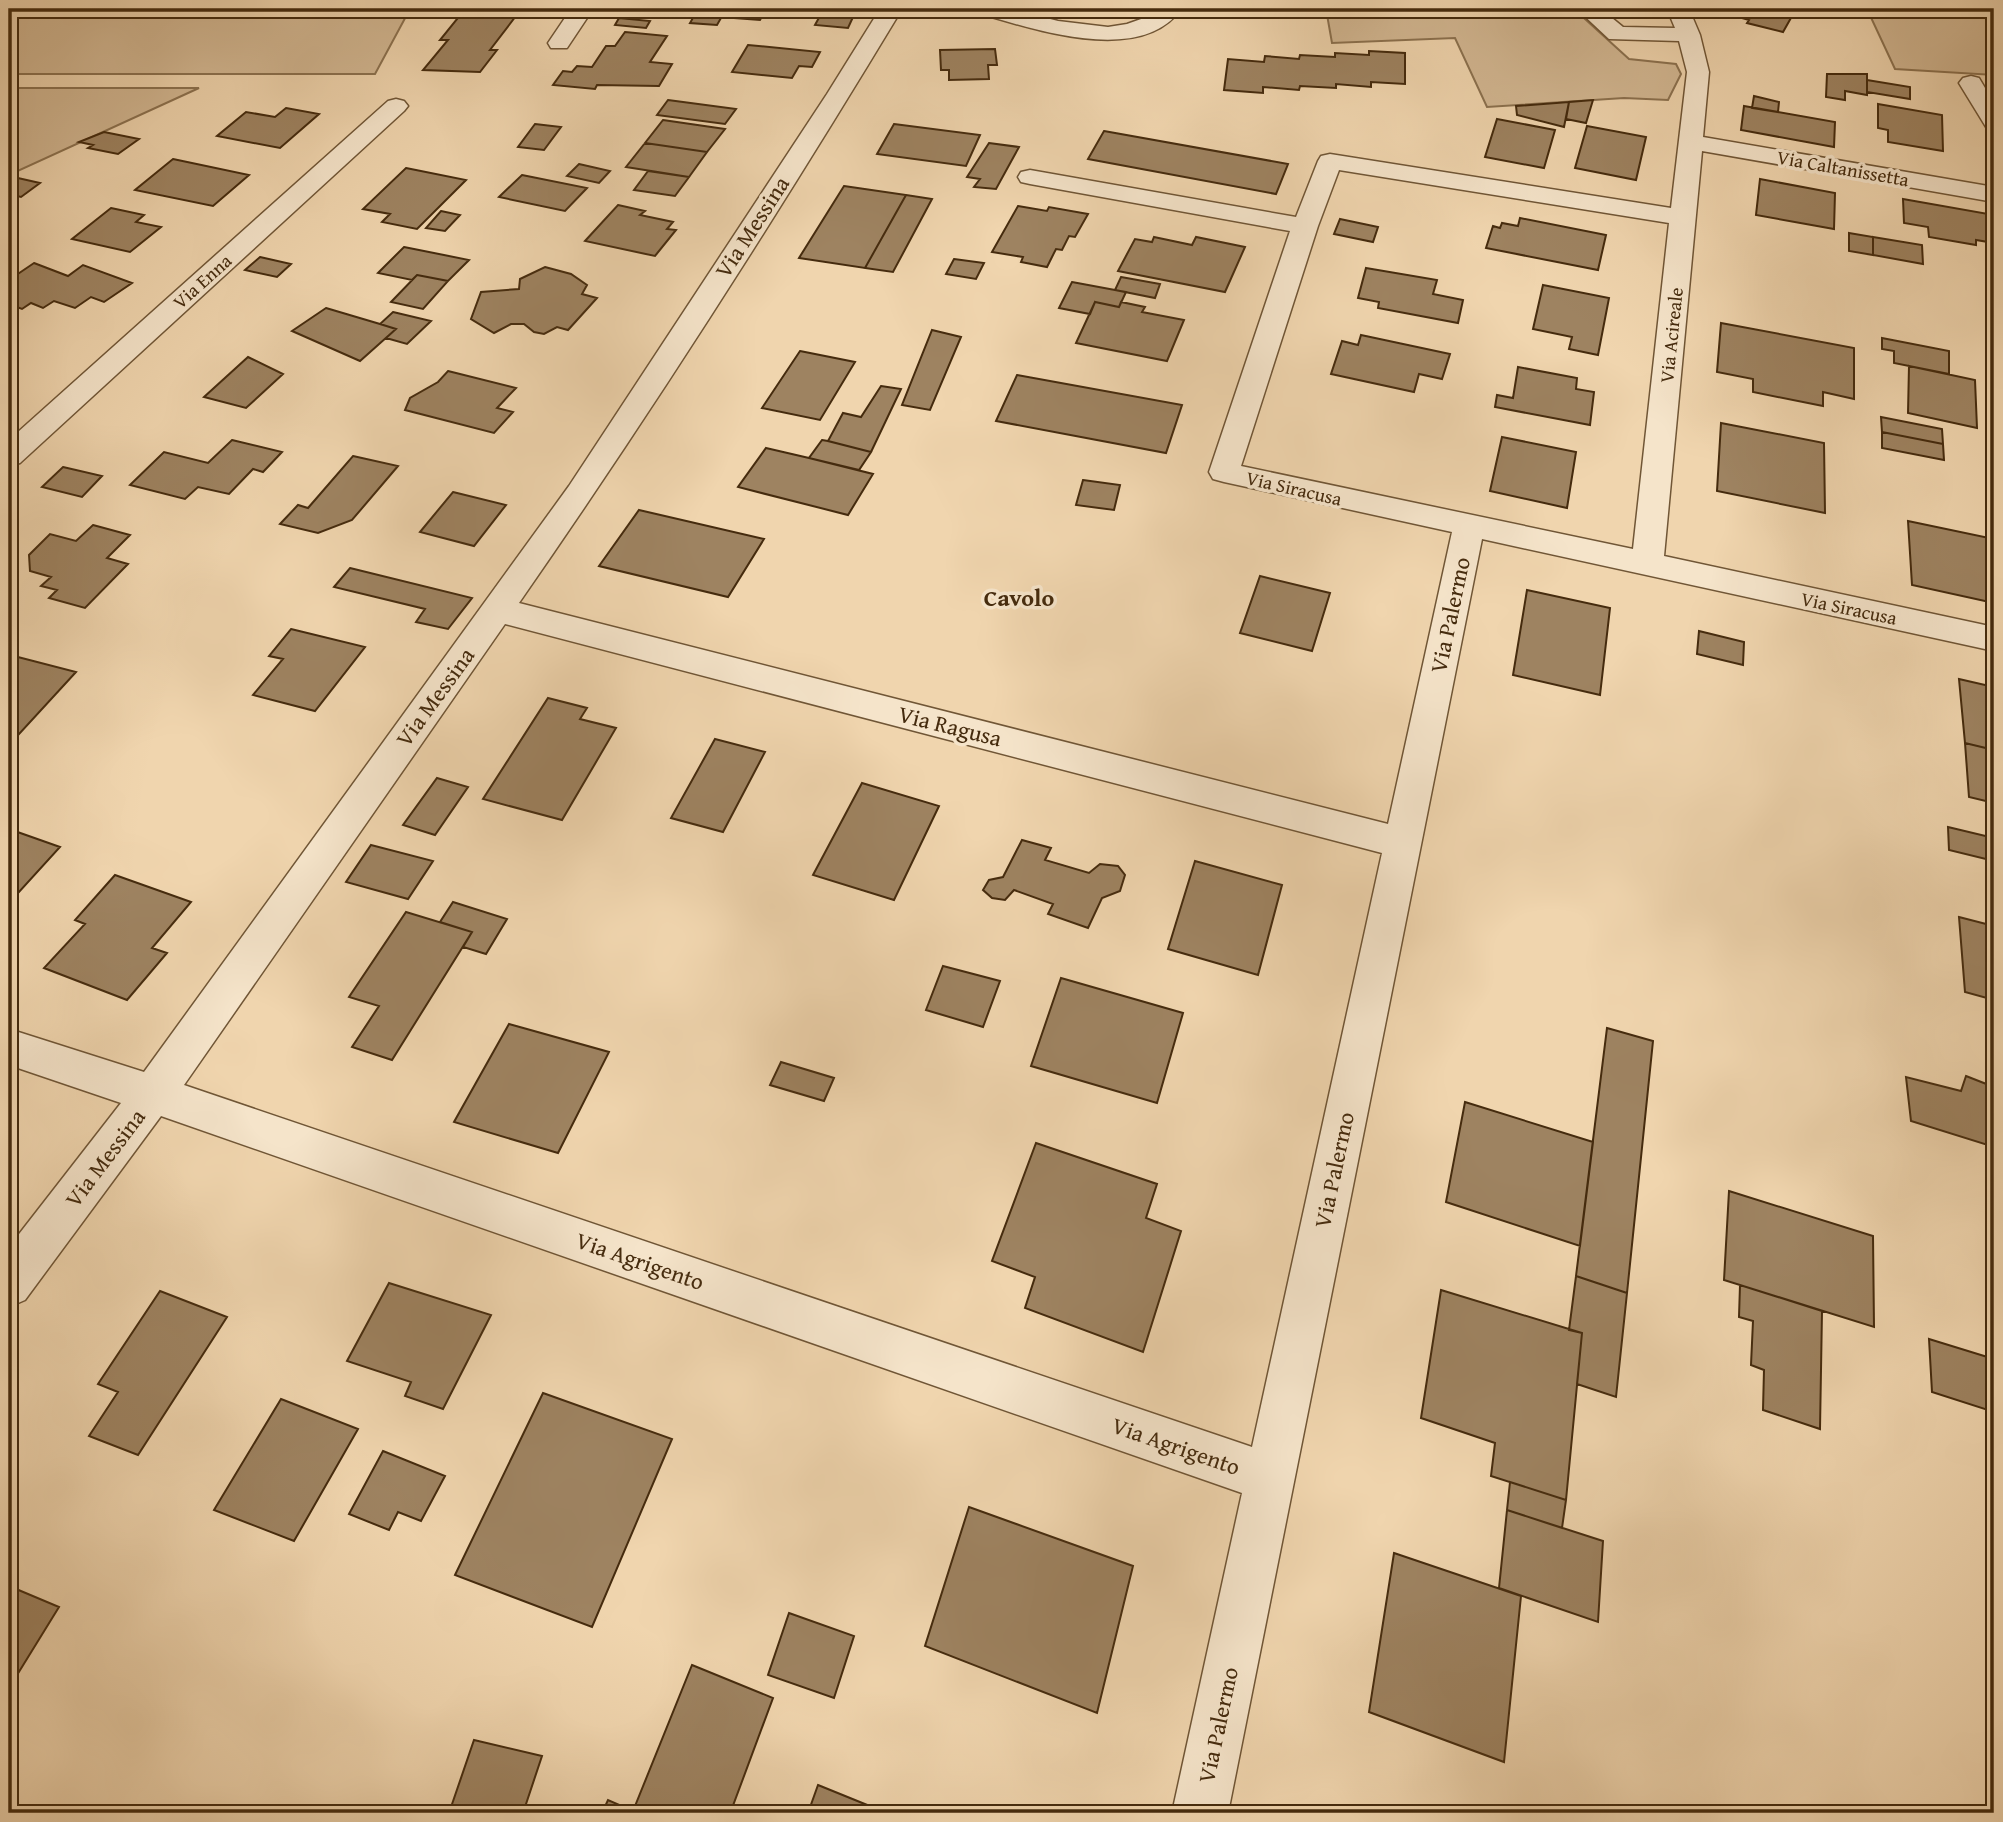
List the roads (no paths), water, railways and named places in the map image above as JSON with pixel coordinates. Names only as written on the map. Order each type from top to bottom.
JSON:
[{"type":"street","points":[[559,43],[582,9]]},
{"type":"street","name":"Via Messina","points":[[9,1284],[153,1094],[580,493],[839,94],[891,9]]},
{"type":"street","points":[[989,9],[1070,31],[1128,31],[1154,22],[1170,9]]},
{"type":"street","points":[[1030,21],[1107,21],[1138,9]]},
{"type":"street","points":[[1588,9],[1617,34],[1689,36]]},
{"type":"street","name":"Via Acireale","points":[[1647,564],[1698,72],[1689,36],[1678,9]]},
{"type":"street","points":[[1971,83],[1994,122]]},
{"type":"street","name":"Via Enna","points":[[9,456],[396,106]]},
{"type":"street","name":"Via Caltanissetta","points":[[1692,142],[1994,194]]},
{"type":"street","name":"Via Siracusa","points":[[1683,218],[1330,162],[1305,226],[1224,472],[1994,639]]},
{"type":"street","points":[[1030,177],[1305,226]]},
{"type":"street","name":"Via Palermo","points":[[1199,1813],[1469,526]]},
{"type":"street","name":"Via Ragusa","points":[[498,610],[1402,843]]},
{"type":"street","name":"Via Agrigento","points":[[9,1046],[1270,1478]]},
{"type":"district","name":"Cavolo","points":[[1019,598]]}]
